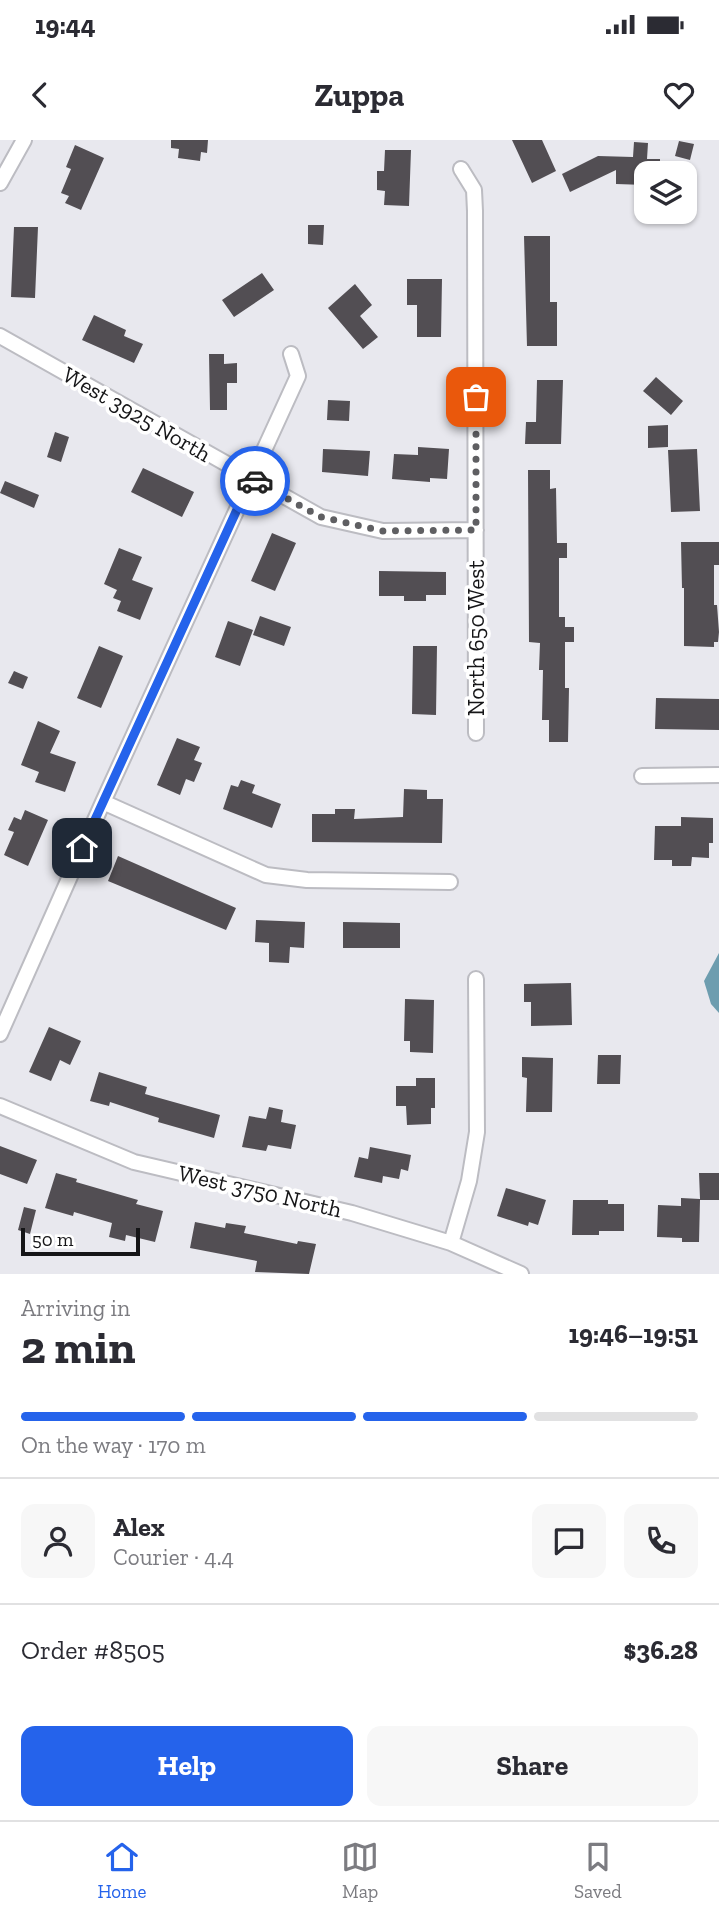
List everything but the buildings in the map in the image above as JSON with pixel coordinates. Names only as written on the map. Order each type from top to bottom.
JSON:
[{"type":"street","points":[[0,183],[24,140]]},
{"type":"street","name":"North 650 West","points":[[461,169],[474,190],[475,201],[476,733]]},
{"type":"street","name":"West 3925 North","points":[[0,336],[321,517],[383,531],[476,530]]},
{"type":"street","points":[[0,1034],[298,376],[291,354]]},
{"type":"street","points":[[642,776],[719,775]]},
{"type":"street","points":[[103,802],[266,875],[307,880],[450,882]]},
{"type":"street","points":[[452,1243],[470,1181],[477,1132],[476,979]]},
{"type":"street","name":"West 3750 North","points":[[0,1107],[134,1162],[352,1213],[452,1243],[521,1274]]},
{"type":"water","points":[[719,953],[719,1013],[711,1004],[704,981]]},
{"type":"way so far","points":[[255,481],[321,517],[383,531],[476,530],[476,397]]},
{"type":"route","points":[[82,848],[251,479],[255,481]]}]
